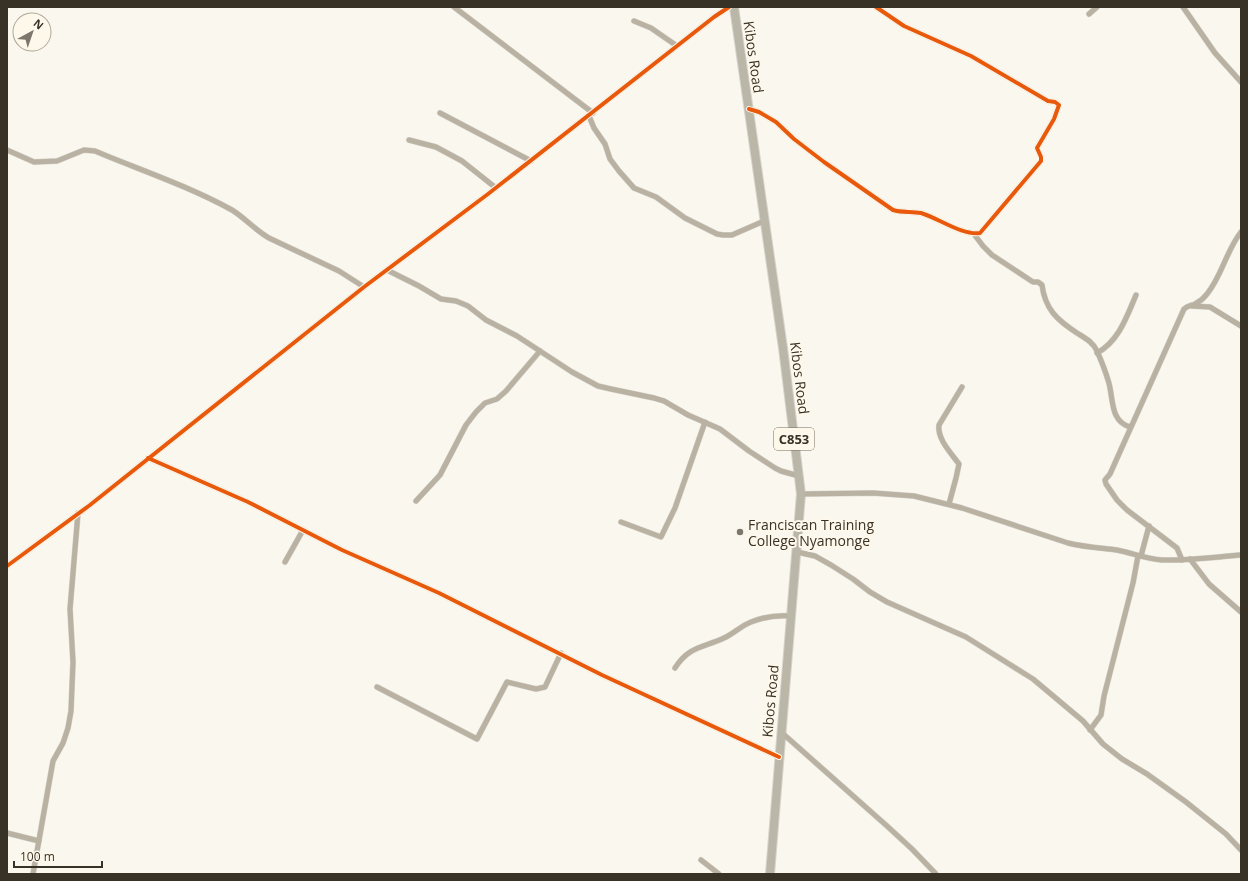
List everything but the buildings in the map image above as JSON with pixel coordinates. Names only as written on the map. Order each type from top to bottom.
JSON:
[{"type":"main road","name":"Kibos Road","points":[[734,7],[801,494],[770,874]]},
{"type":"street","points":[[454,7],[591,114],[594,128],[605,144],[610,159],[634,188],[656,197],[685,218],[716,234],[732,235],[764,221]]},
{"type":"street","points":[[7,566],[78,513],[364,287],[496,188],[714,17],[729,7]]},
{"type":"street","points":[[749,109],[759,112],[776,122],[794,139],[824,162],[893,210],[900,212],[922,213],[956,228],[974,234],[980,233],[1038,166],[1041,159],[1037,148],[1054,119],[1059,105],[1055,102],[1048,101],[971,56],[904,26],[876,7]]},
{"type":"street","points":[[1089,14],[1097,7]]},
{"type":"street","points":[[1183,7],[1215,53],[1241,82]]},
{"type":"street","points":[[634,21],[651,28],[677,46]]},
{"type":"street","points":[[440,113],[531,161]]},
{"type":"street","points":[[409,140],[436,148],[462,161],[496,188]]},
{"type":"street","points":[[7,150],[34,162],[56,161],[84,150],[95,151],[192,190],[232,210],[259,232],[269,238],[339,271],[364,287]]},
{"type":"street","points":[[1182,560],[1177,548],[1126,510],[1106,484],[1106,480],[1142,404],[1179,319],[1186,307],[1191,306],[1201,300],[1210,290],[1233,242],[1241,232]]},
{"type":"street","points":[[974,234],[992,255],[1033,282],[1038,282],[1042,285],[1045,298],[1052,314],[1087,339],[1096,350],[1108,381],[1113,408],[1118,421],[1130,427]]},
{"type":"street","points":[[387,270],[441,299],[456,301],[468,306],[486,320],[504,328],[572,372],[598,386],[664,401],[688,415],[720,430],[775,468],[799,476]]},
{"type":"street","points":[[1098,353],[1109,345],[1122,326],[1136,295]]},
{"type":"street","points":[[1191,306],[1210,307],[1241,326]]},
{"type":"street","points":[[416,501],[440,475],[466,425],[476,412],[484,403],[497,399],[506,391],[540,351]]},
{"type":"street","points":[[949,504],[959,464],[946,446],[939,429],[939,425],[962,387]]},
{"type":"street","points":[[621,522],[662,537],[675,508],[705,422]]},
{"type":"street","points":[[148,458],[248,502],[342,550],[439,593],[602,675],[779,757]]},
{"type":"street","points":[[801,494],[873,493],[914,496],[949,504],[1068,543],[1118,550],[1160,560],[1182,560],[1241,555]]},
{"type":"street","points":[[33,874],[53,761],[63,743],[68,728],[71,711],[73,662],[70,609],[78,513]]},
{"type":"street","points":[[1090,730],[1101,715],[1104,696],[1149,526]]},
{"type":"street","points":[[285,562],[303,530]]},
{"type":"street","points":[[797,552],[815,556],[887,602],[966,637],[1033,679],[1083,721],[1103,744],[1122,759],[1147,774],[1186,802],[1226,834],[1241,850]]},
{"type":"street","points":[[1190,559],[1209,584],[1241,612]]},
{"type":"street","points":[[675,668],[680,660],[687,654],[722,639],[751,622],[776,616],[791,616]]},
{"type":"street","points":[[377,687],[477,739],[507,682],[536,689],[545,687],[560,653]]},
{"type":"street","points":[[781,732],[887,826],[936,874]]},
{"type":"street","points":[[7,833],[38,841]]},
{"type":"street","points":[[701,860],[719,874]]},
{"type":"cycle path","points":[[7,566],[90,505],[364,287],[488,194],[714,17],[729,7]]},
{"type":"cycle path","points":[[749,109],[759,112],[776,122],[794,139],[824,162],[893,210],[921,213],[966,232],[980,233],[1041,161],[1037,148],[1054,119],[1059,105],[1055,102],[1048,101],[971,56],[904,26],[876,7]]},
{"type":"cycle path","points":[[148,458],[248,502],[342,550],[439,593],[602,675],[779,757]]},
{"type":"place","name":"Franciscan Training College Nyamonge","points":[[740,532]]}]
